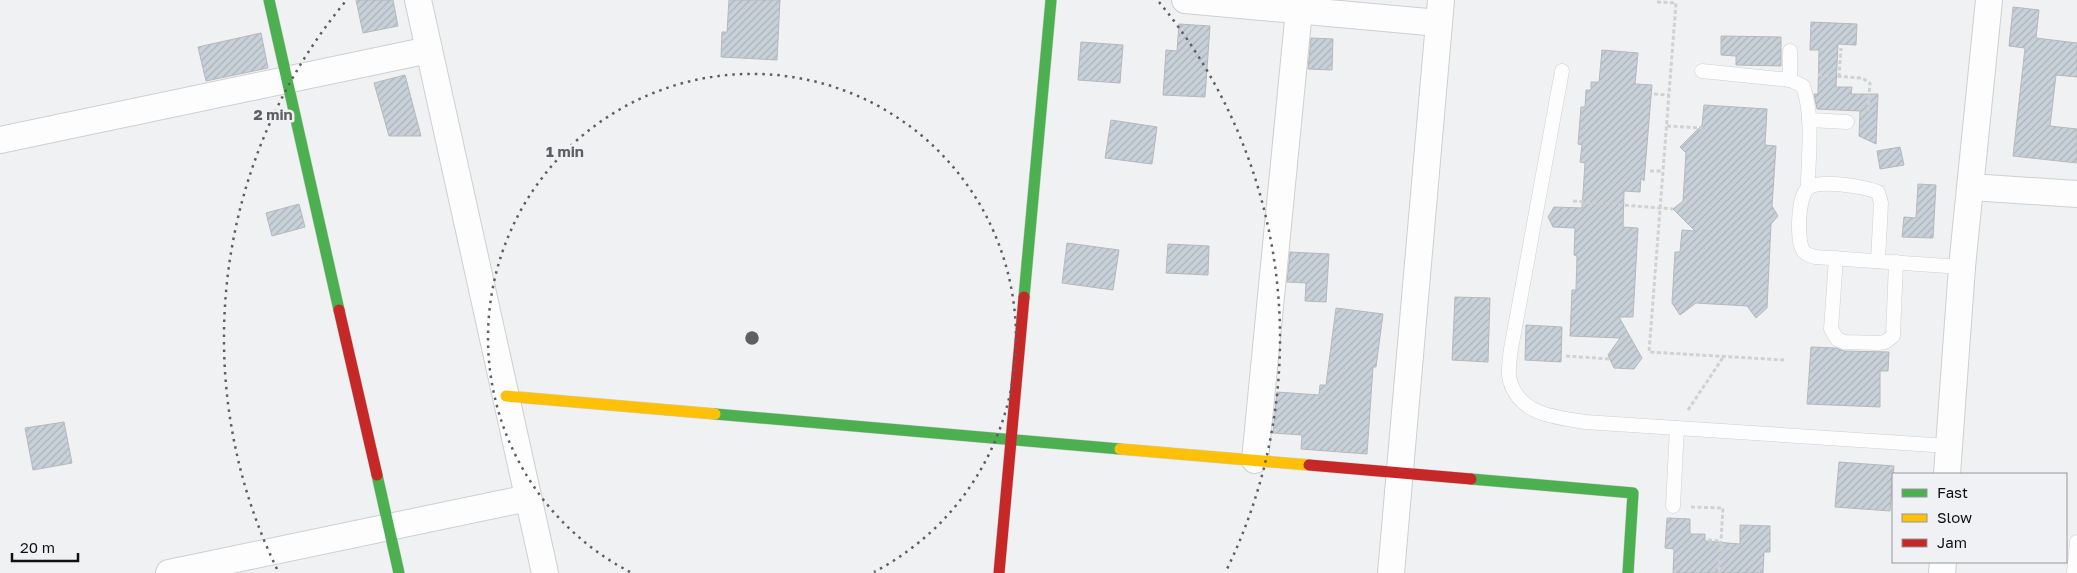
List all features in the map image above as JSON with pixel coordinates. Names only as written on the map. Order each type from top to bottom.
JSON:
[{"type":"street","points":[[269,0],[399,573]]},
{"type":"street","points":[[418,0],[545,573]]},
{"type":"street","points":[[1000,573],[1051,0]]},
{"type":"street","points":[[1185,0],[1440,12],[1391,573]]},
{"type":"street","points":[[1948,473],[1962,267],[1989,0]]},
{"type":"street","points":[[1255,460],[1299,5]]},
{"type":"street","points":[[0,140],[429,50]]},
{"type":"street","points":[[1971,187],[2077,194]]},
{"type":"street","points":[[506,396],[1633,493],[1628,573]]},
{"type":"street","points":[[170,573],[528,498]]},
{"type":"lane","points":[[1790,51],[1790,76]]},
{"type":"lane","points":[[1562,71],[1511,349],[1509,380],[1522,402],[1544,415],[1584,422],[1949,446]]},
{"type":"lane","points":[[1702,71],[1790,76],[1803,86],[1807,98],[1809,120],[1808,188]]},
{"type":"lane","points":[[1809,120],[1847,122]]},
{"type":"lane","points":[[1878,261],[1881,203],[1878,192],[1864,187],[1822,184],[1808,188],[1801,197],[1799,241],[1805,253],[1815,257],[1962,267]]},
{"type":"lane","points":[[1836,258],[1831,329],[1837,339],[1844,342],[1878,343],[1885,342],[1893,336],[1896,262]]},
{"type":"lane","points":[[1673,506],[1677,428]]},
{"type":"lane","points":[[2074,573],[2077,542]]},
{"type":"path","points":[[1657,2],[1676,4],[1649,352],[1784,360]]},
{"type":"path","points":[[1839,76],[1841,48]]},
{"type":"path","points":[[1790,76],[1862,78],[1870,83],[1868,110],[1847,122]]},
{"type":"path","points":[[1654,94],[1669,95]]},
{"type":"path","points":[[1667,126],[1702,128]]},
{"type":"path","points":[[1650,171],[1663,171]]},
{"type":"path","points":[[1573,201],[1673,209]]},
{"type":"path","points":[[1566,356],[1610,359]]},
{"type":"path","points":[[1677,428],[1724,356]]},
{"type":"path","points":[[1673,506],[1723,508],[1719,573]]},
{"type":"path","points":[[1708,540],[1721,541]]},
{"type":"path","points":[[1720,548],[1735,549]]},
{"type":"building","points":[[356,0],[393,0],[398,26],[363,33]]},
{"type":"building","points":[[729,0],[780,0],[777,60],[721,57],[722,32],[727,32]]},
{"type":"building","points":[[2013,7],[2039,10],[2036,38],[2077,43],[2077,77],[2056,75],[2050,126],[2077,129],[2077,163],[2013,156],[2025,48],[2009,46]]},
{"type":"building","points":[[1811,22],[1857,24],[1856,45],[1838,44],[1836,87],[1852,87],[1851,94],[1878,94],[1876,144],[1859,136],[1860,111],[1817,109],[1814,94],[1818,94],[1819,50],[1810,50]]},
{"type":"building","points":[[1179,24],[1210,26],[1205,97],[1163,95],[1166,50],[1177,51]]},
{"type":"building","points":[[261,33],[268,68],[206,81],[198,47]]},
{"type":"building","points":[[1721,36],[1781,37],[1781,66],[1736,65],[1736,56],[1721,55]]},
{"type":"building","points":[[1311,38],[1333,39],[1332,70],[1308,69]]},
{"type":"building","points":[[1081,42],[1123,45],[1120,83],[1078,80]]},
{"type":"building","points":[[1602,50],[1638,53],[1635,84],[1652,85],[1644,181],[1641,178],[1640,192],[1624,191],[1623,227],[1638,228],[1633,317],[1619,317],[1642,358],[1634,369],[1614,368],[1608,355],[1620,338],[1570,336],[1572,290],[1576,290],[1577,256],[1574,255],[1575,228],[1553,227],[1548,217],[1554,207],[1582,208],[1585,163],[1580,162],[1582,145],[1578,144],[1581,107],[1585,107],[1586,90],[1591,90],[1591,82],[1599,82]]},
{"type":"building","points":[[405,75],[421,136],[389,136],[374,83]]},
{"type":"building","points":[[1704,105],[1767,109],[1765,145],[1776,146],[1772,206],[1778,216],[1771,224],[1767,308],[1756,318],[1747,306],[1696,303],[1680,315],[1672,303],[1675,252],[1680,252],[1682,230],[1695,231],[1673,209],[1683,201],[1686,153],[1680,147],[1702,125]]},
{"type":"building","points":[[1111,120],[1157,127],[1152,164],[1105,158]]},
{"type":"building","points":[[1900,147],[1904,165],[1880,169],[1877,151]]},
{"type":"building","points":[[1918,184],[1936,185],[1933,238],[1902,237],[1904,217],[1916,218]]},
{"type":"building","points":[[299,204],[305,227],[272,236],[266,213]]},
{"type":"building","points":[[1067,243],[1119,250],[1113,290],[1062,283]]},
{"type":"building","points":[[1168,244],[1209,246],[1208,275],[1166,273]]},
{"type":"building","points":[[1290,252],[1329,254],[1326,302],[1305,301],[1306,283],[1287,282]]},
{"type":"building","points":[[1455,297],[1490,298],[1488,362],[1452,360]]},
{"type":"building","points":[[1336,308],[1383,314],[1376,367],[1373,367],[1367,454],[1301,449],[1302,435],[1273,433],[1277,392],[1319,395],[1320,385],[1326,385]]},
{"type":"building","points":[[1526,325],[1562,327],[1561,362],[1525,360]]},
{"type":"building","points":[[1811,347],[1836,348],[1844,351],[1889,352],[1888,371],[1880,371],[1880,407],[1807,404]]},
{"type":"building","points":[[64,422],[72,463],[33,470],[25,428]]},
{"type":"building","points":[[1839,462],[1894,466],[1890,511],[1835,507]]},
{"type":"building","points":[[1667,518],[1690,519],[1690,534],[1705,534],[1705,541],[1740,544],[1740,525],[1770,526],[1770,552],[1764,552],[1763,573],[1673,573],[1674,549],[1665,548]]},
{"type":"traffic: fast","points":[[269,0],[339,310]]},
{"type":"traffic: fast","points":[[1024,297],[1051,0]]},
{"type":"traffic: fast","points":[[715,414],[1120,449]]},
{"type":"traffic: fast","points":[[377,475],[399,573]]},
{"type":"traffic: fast","points":[[1471,479],[1633,493],[1628,573]]},
{"type":"traffic: slow","points":[[506,396],[715,414]]},
{"type":"traffic: slow","points":[[1120,449],[1309,465]]},
{"type":"traffic: jam","points":[[999,573],[1024,297]]},
{"type":"traffic: jam","points":[[339,310],[377,475]]},
{"type":"traffic: jam","points":[[1309,465],[1471,479]]}]
